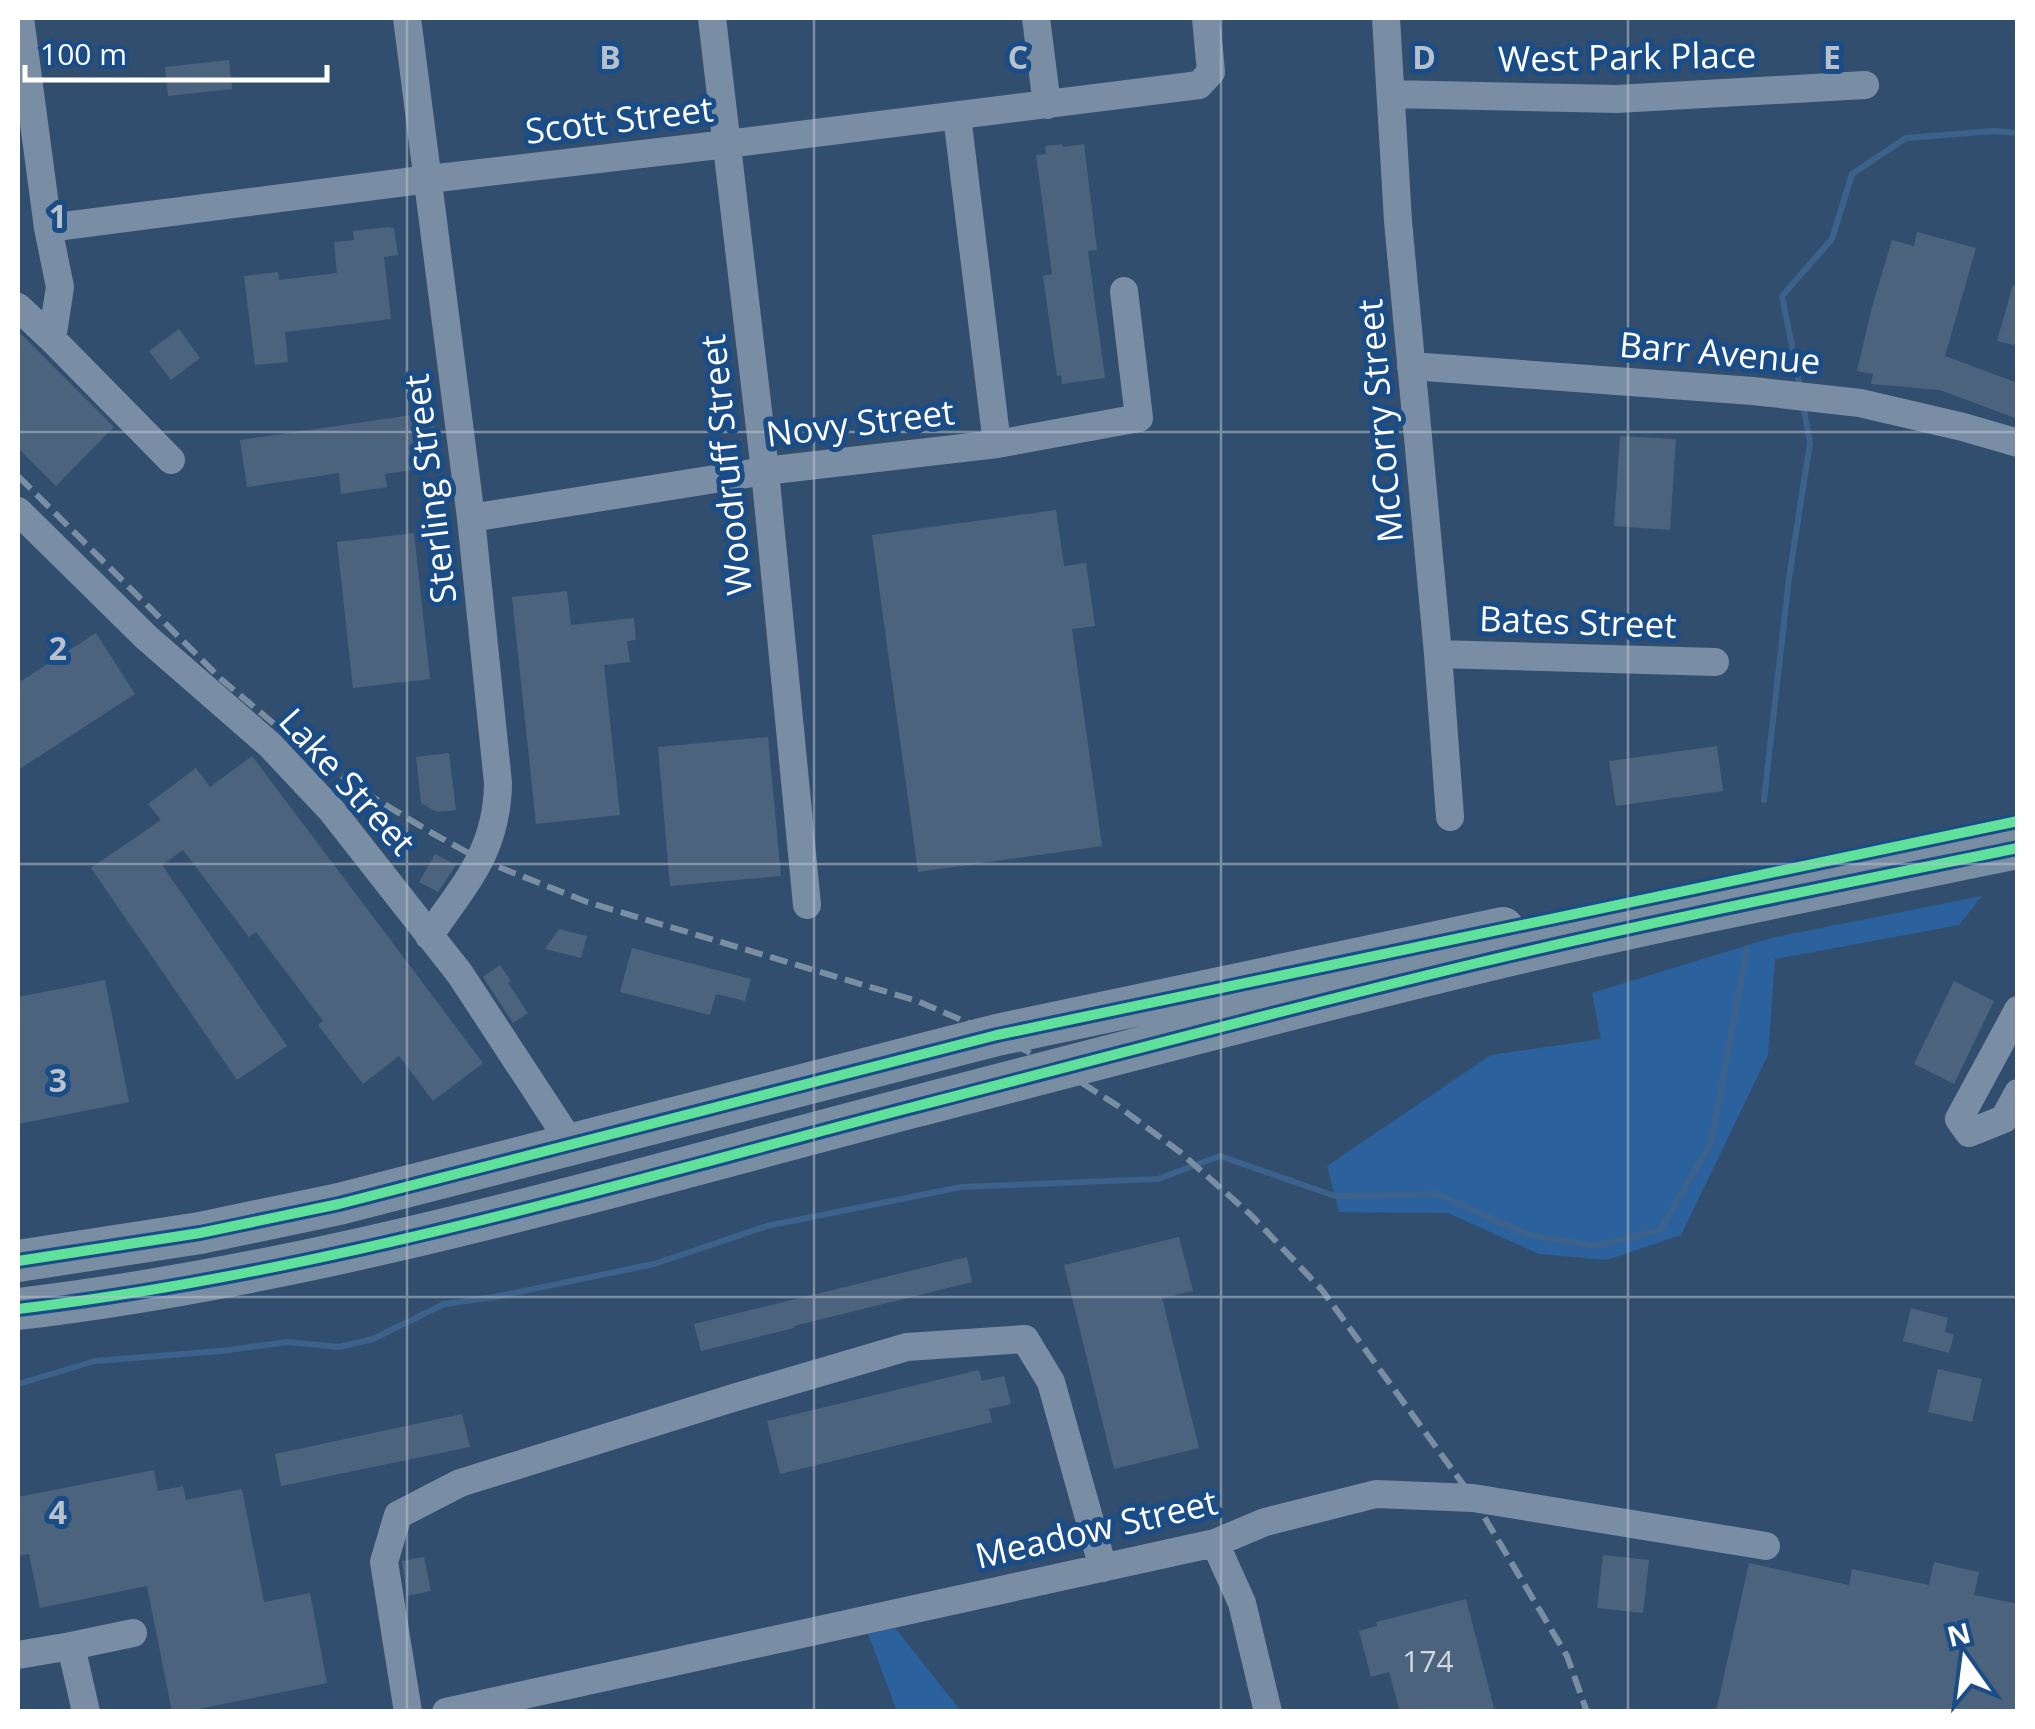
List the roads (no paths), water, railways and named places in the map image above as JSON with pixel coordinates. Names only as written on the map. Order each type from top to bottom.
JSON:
[{"type":"highway","points":[[18,1260],[200,1233],[339,1204],[998,1035],[2018,821]]},
{"type":"highway","points":[[18,1308],[201,1282],[336,1254],[1474,964],[1687,915],[2018,848]]},
{"type":"street","points":[[20,18],[48,228],[60,287],[52,339]]},
{"type":"street","name":"Sterling Street","points":[[408,18],[471,518],[498,783],[497,811],[481,860],[430,936]]},
{"type":"street","name":"Woodruff Street","points":[[712,18],[765,471],[806,905]]},
{"type":"street","points":[[1036,18],[1047,105]]},
{"type":"street","name":"Scott Street","points":[[48,228],[1199,85],[1211,72],[1206,18]]},
{"type":"street","name":"McCorry Street","points":[[1386,18],[1398,221],[1450,818]]},
{"type":"street","name":"West Park Place","points":[[1390,94],[1617,100],[1865,84]]},
{"type":"street","points":[[957,116],[997,444]]},
{"type":"street","name":"Novy Street","points":[[471,518],[765,471],[997,444],[1139,418],[1124,291]]},
{"type":"street","points":[[18,307],[171,460]]},
{"type":"street","name":"Barr Avenue","points":[[1411,366],[1860,403],[2018,442]]},
{"type":"street","name":"Lake Street","points":[[18,511],[147,638],[270,745],[332,810],[460,974],[572,1145]]},
{"type":"street","name":"Bates Street","points":[[1438,654],[1715,662]]},
{"type":"street","points":[[2018,1010],[1959,1119],[1970,1133],[2004,1119],[2018,1093]]},
{"type":"street","points":[[408,1712],[384,1562],[398,1515],[460,1484],[908,1348],[1025,1339],[1051,1382],[1103,1568]]},
{"type":"street","name":"Meadow Street","points":[[446,1712],[1215,1542],[1265,1522],[1376,1494],[1472,1498],[1766,1546]]},
{"type":"street","points":[[1215,1542],[1242,1603],[1268,1712]]},
{"type":"street","points":[[18,1654],[134,1633]]},
{"type":"street","points":[[71,1646],[86,1712]]},
{"type":"waterway","points":[[1800,387],[1782,296],[1832,239],[1852,174],[1906,138],[1993,131],[2018,133]]},
{"type":"waterway","points":[[1764,800],[1789,578],[1810,443],[1803,404]]},
{"type":"waterway","points":[[18,1384],[95,1361],[288,1342],[339,1347],[373,1339],[444,1304],[654,1264],[767,1226],[961,1187],[1158,1179],[1220,1156],[1335,1196],[1437,1194],[1529,1235],[1595,1246],[1660,1230],[1711,1143],[1747,949]]},
{"type":"railway","points":[[18,476],[221,679],[361,790],[432,833],[481,860],[587,902],[917,1001],[997,1035],[1118,1106],[1180,1152],[1251,1215],[1322,1290],[1473,1498],[1567,1656],[1587,1712]]}]
